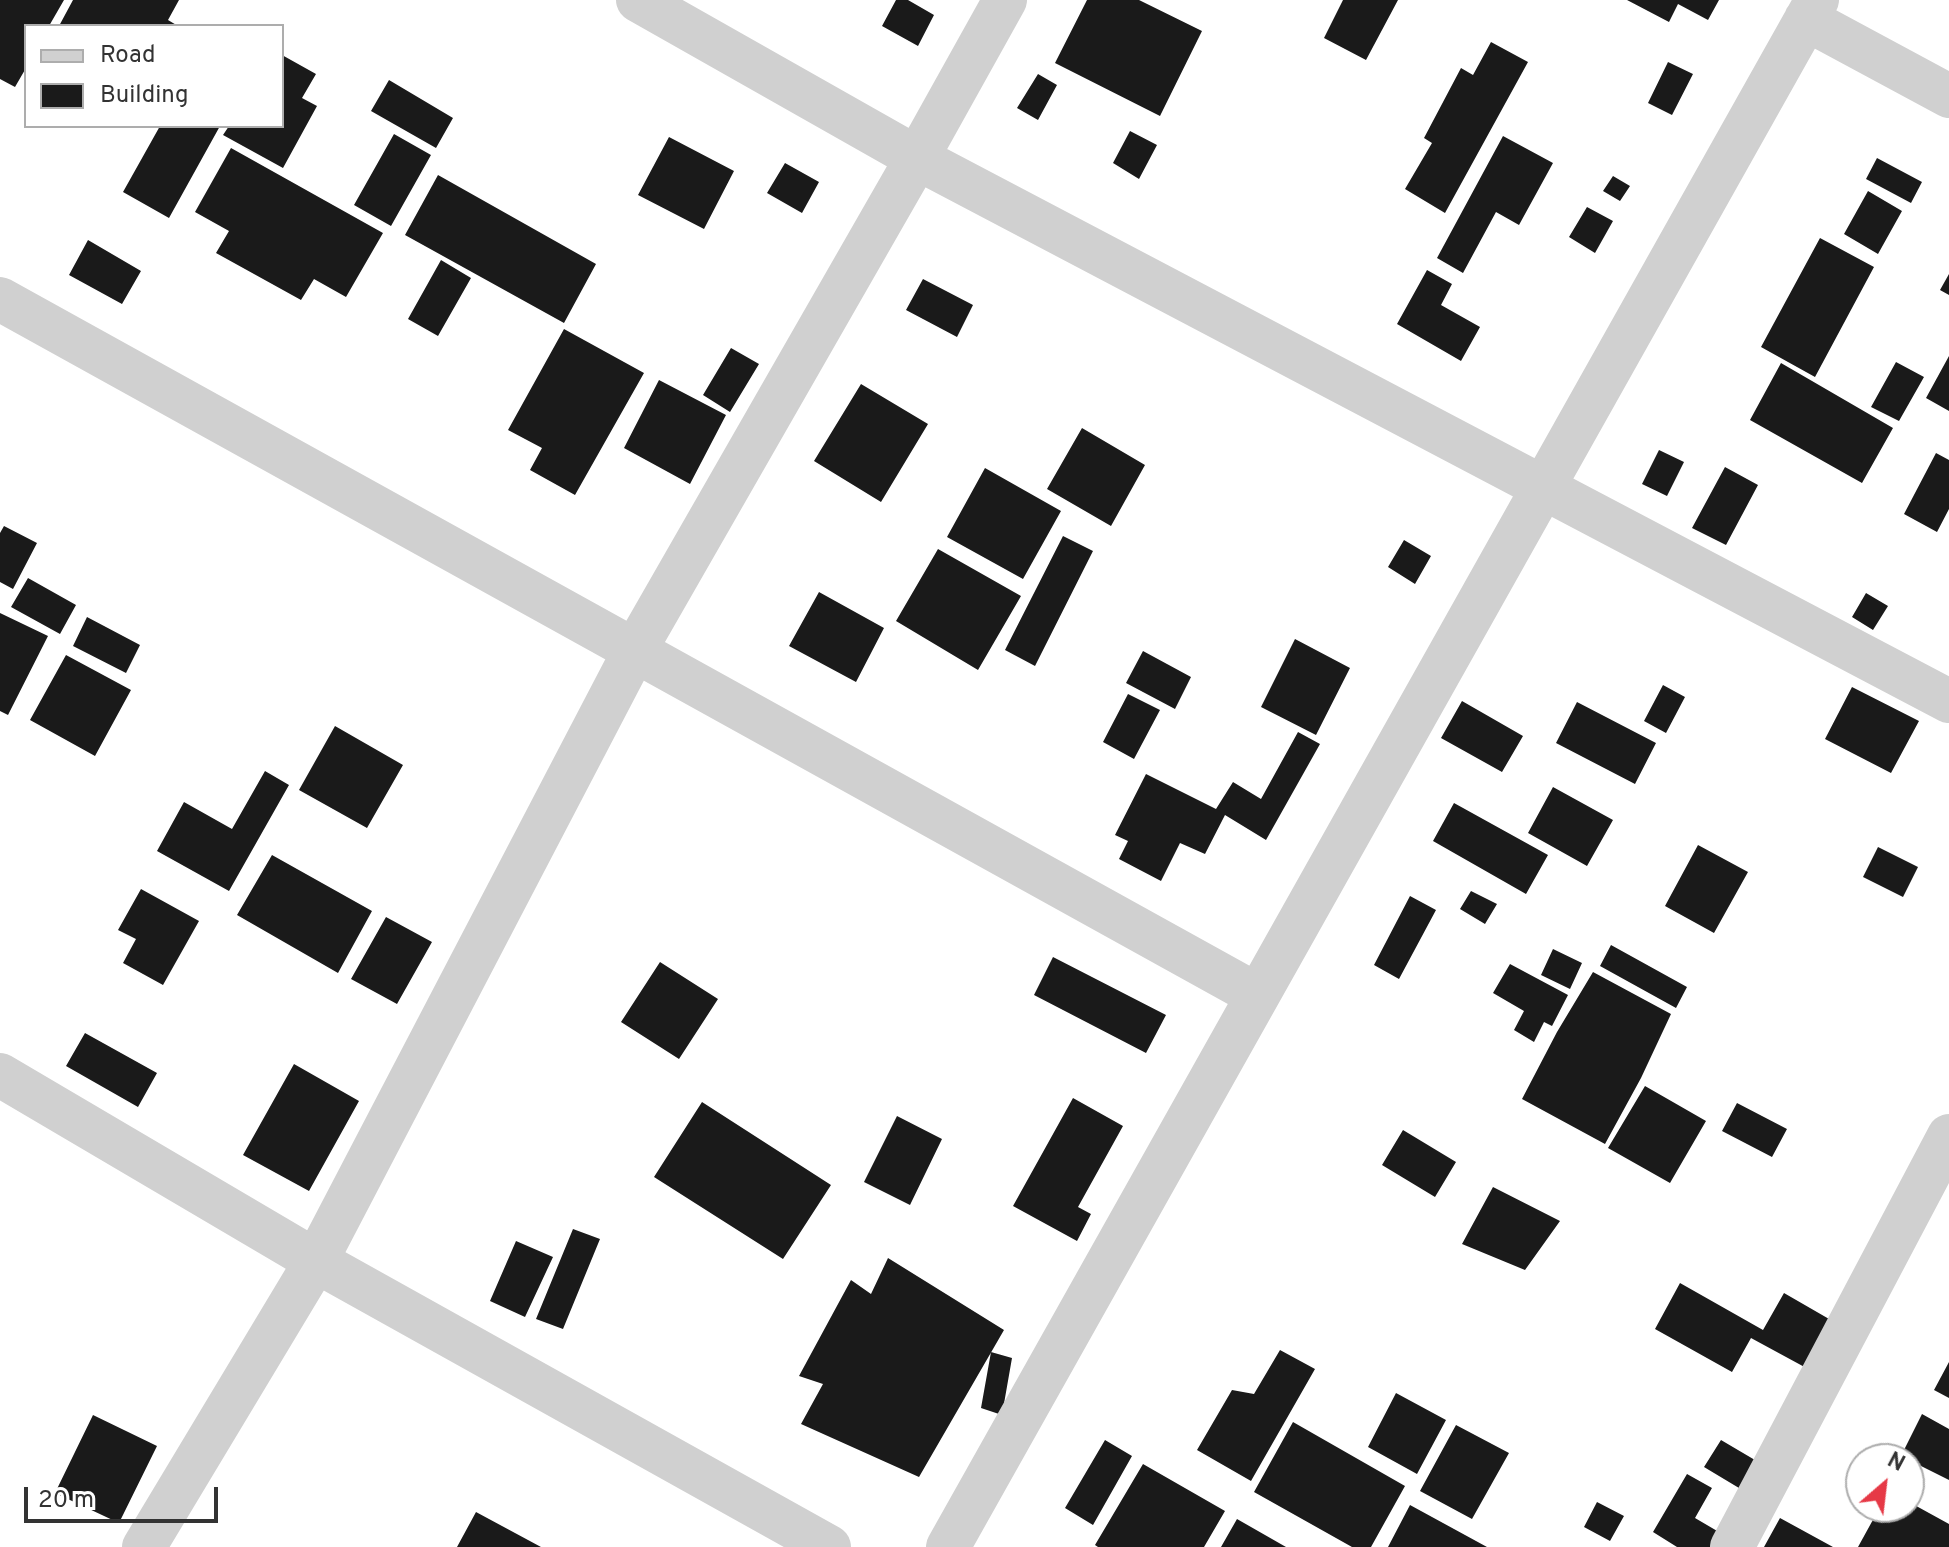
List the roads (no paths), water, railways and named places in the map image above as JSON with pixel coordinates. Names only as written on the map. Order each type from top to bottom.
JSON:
[{"type":"street","points":[[638,0],[917,158],[1949,701]]},
{"type":"street","points":[[144,1547],[316,1261],[635,650],[1005,0]]},
{"type":"street","points":[[948,1547],[1811,10],[1949,96]]},
{"type":"street","points":[[0,299],[1257,995]]},
{"type":"street","points":[[0,1075],[316,1261],[829,1547]]},
{"type":"street","points":[[1732,1547],[1949,1136]]}]
